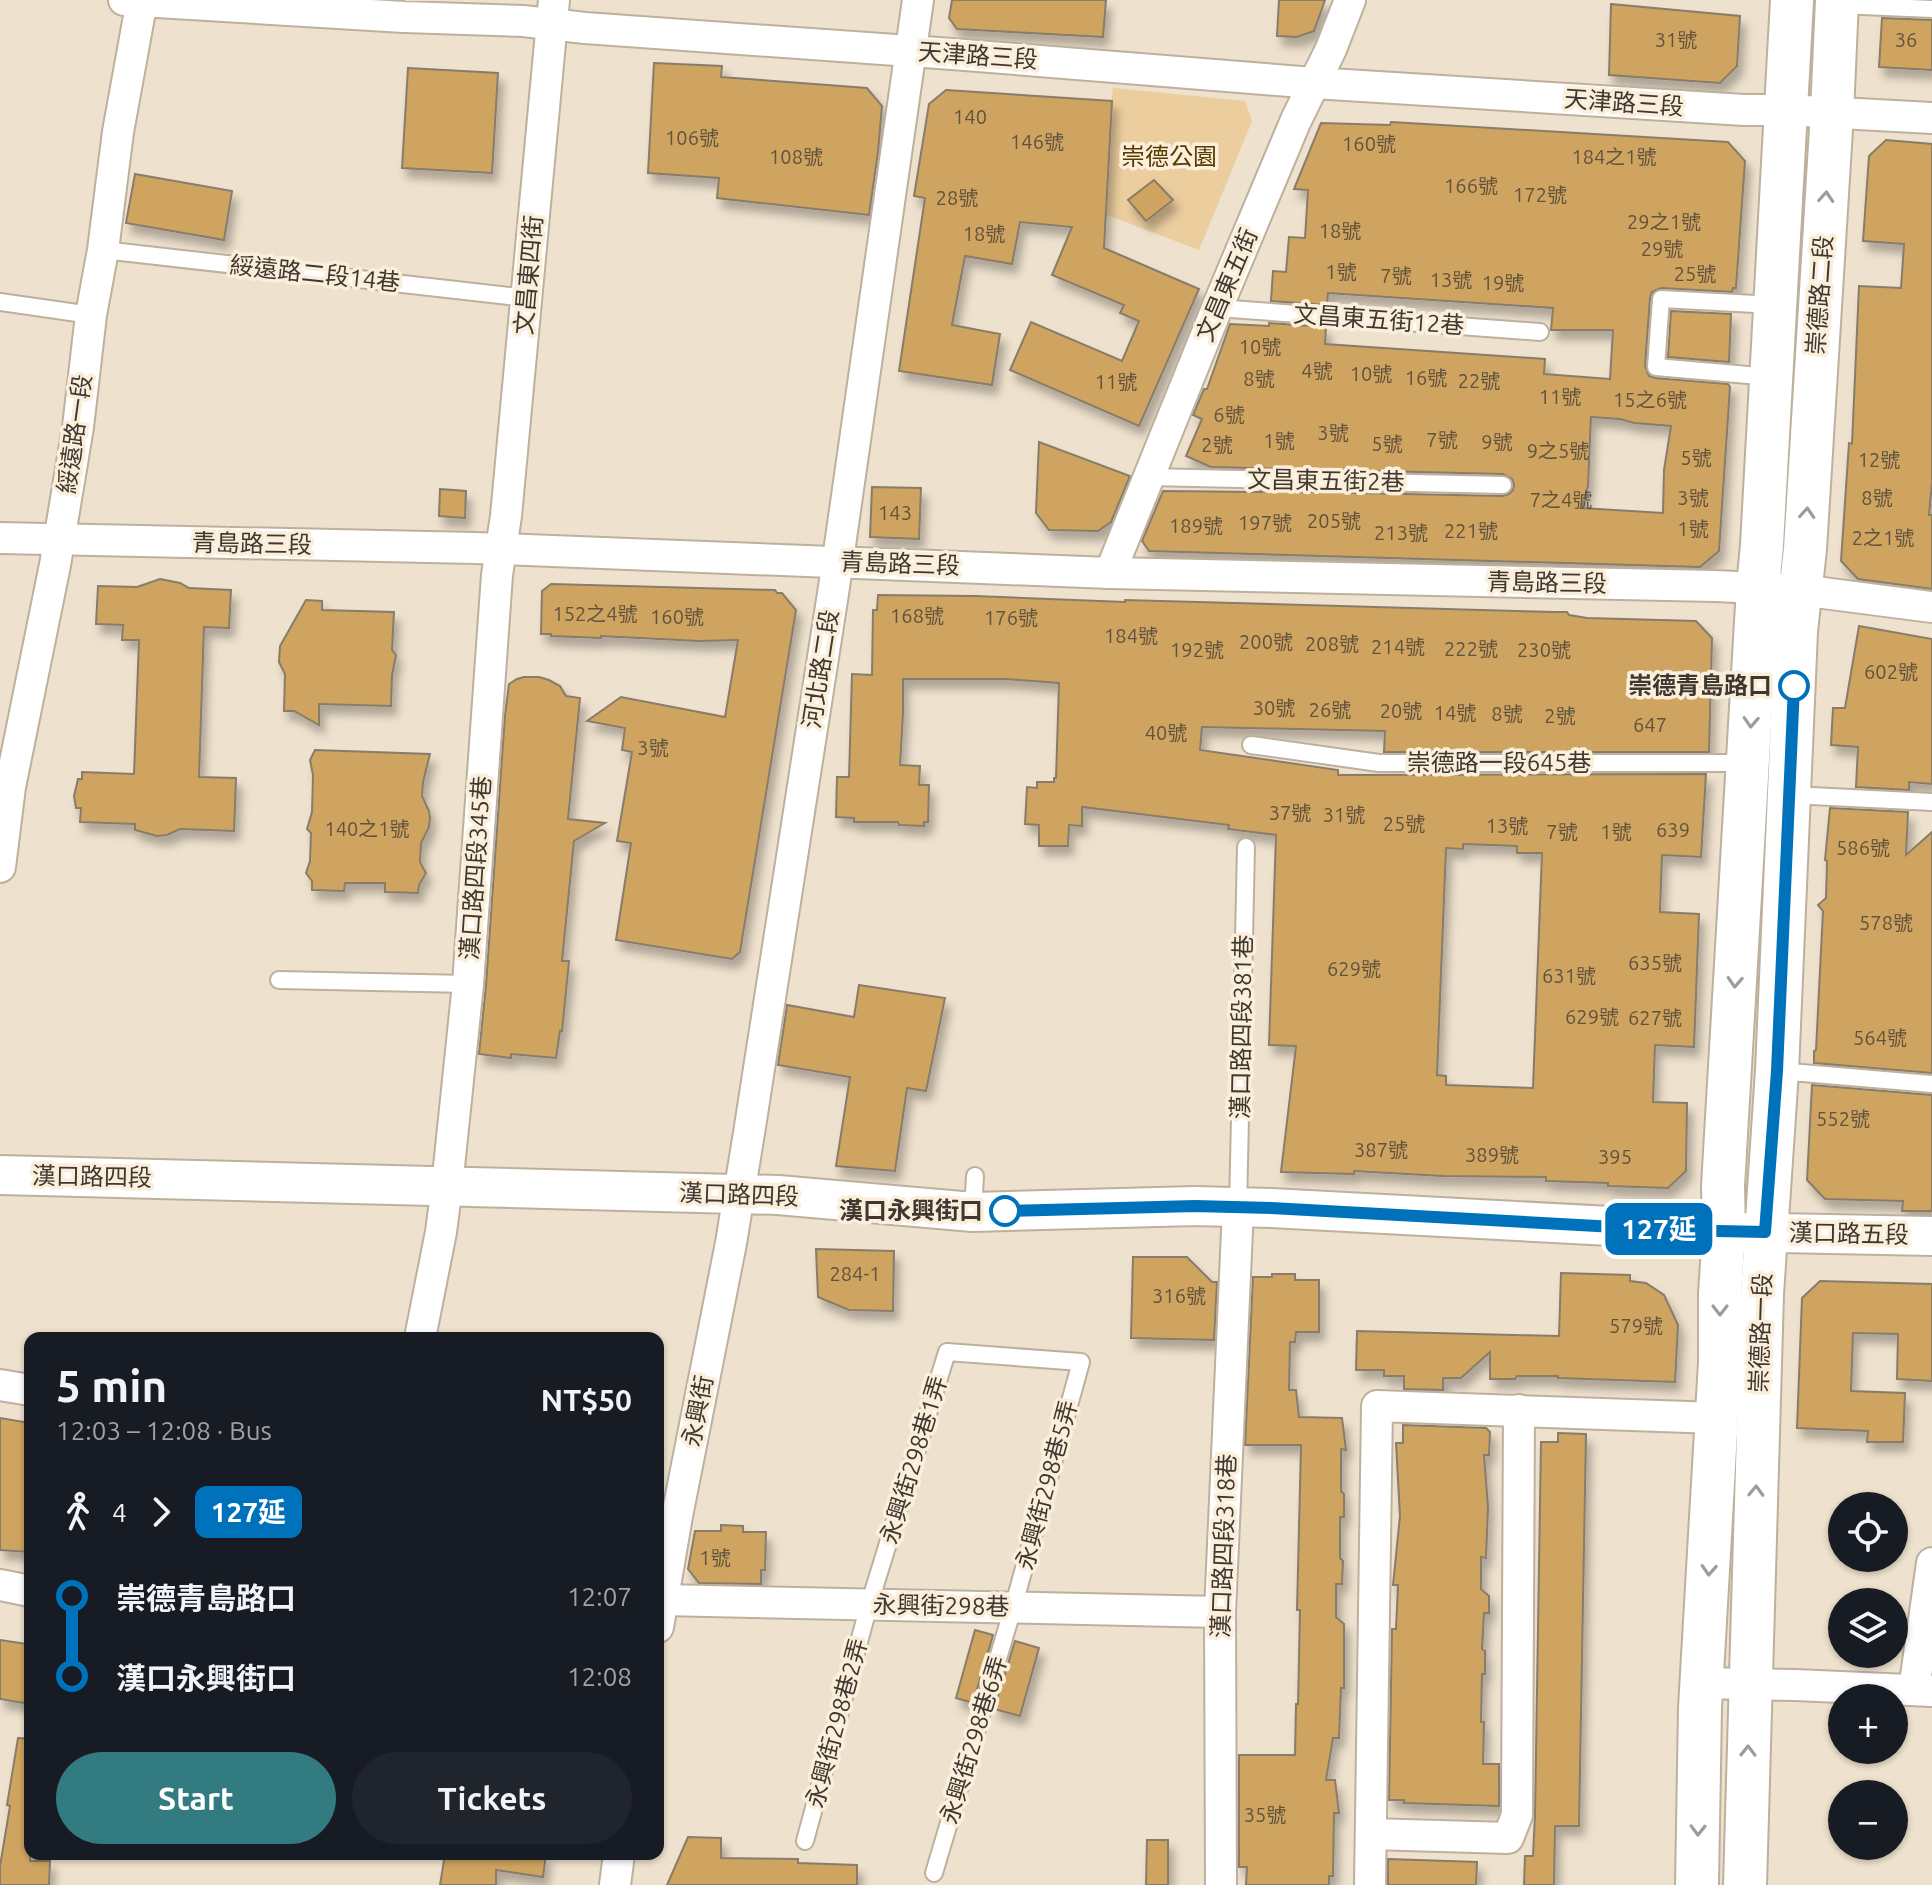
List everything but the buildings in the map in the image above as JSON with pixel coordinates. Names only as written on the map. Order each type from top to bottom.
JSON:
[{"type":"main road","name":"崇德路二段","points":[[1758,588],[1792,0]]},
{"type":"main road","name":"崇德路二段","points":[[1800,590],[1805,549],[1837,2]]},
{"type":"main road","name":"崇德路一段","points":[[1697,1885],[1702,1683],[1724,1232],[1723,1186],[1758,588]]},
{"type":"main road","name":"崇德路一段","points":[[1745,1885],[1762,1294],[1777,1071],[1800,590]]},
{"type":"street","name":"天津路三段","points":[[124,0],[523,21],[554,12],[910,51],[1314,83],[1744,110],[1932,118]]},
{"type":"street","name":"綏遠路一段","points":[[0,867],[5,786],[59,540],[78,427],[118,132],[142,0]]},
{"type":"street","name":"河北路二段","points":[[738,1194],[808,758],[918,0]]},
{"type":"street","name":"文昌東五街","points":[[1110,573],[1217,308],[1350,0]]},
{"type":"street","name":"文昌東四街","points":[[501,549],[554,12]]},
{"type":"street","name":"青島路三段","points":[[0,538],[501,549],[1110,573],[1758,588],[1800,590],[1932,607]]},
{"type":"street","name":"漢口路四段345巷","points":[[421,1332],[441,1232],[468,984],[501,549]]},
{"type":"street","name":"漢口路四段","points":[[0,1175],[778,1195],[974,1194],[1765,1232]]},
{"type":"street","name":"永興街","points":[[664,1564],[668,1514],[731,1243],[738,1194]]},
{"type":"street","name":"漢口路四段318巷","points":[[1221,1885],[1220,1612],[1238,1208]]},
{"type":"street","name":"漢口路五段","points":[[1765,1232],[1932,1236]]},
{"type":"street","points":[[0,1385],[24,1389]]},
{"type":"street","points":[[1370,1885],[1377,1406],[1717,1418]]},
{"type":"street","points":[[1371,1834],[1508,1838],[1517,1815],[1519,1410]]},
{"type":"street","points":[[1702,1683],[1923,1690],[1932,1563]]},
{"type":"street","points":[[0,1585],[24,1590]]},
{"type":"street","name":"永興街298巷","points":[[664,1614],[869,1605],[1220,1612]]},
{"type":"street","points":[[615,1885],[618,1860]]},
{"type":"lane","points":[[1837,2],[1932,9]]},
{"type":"lane","name":"綏遠路二段14巷","points":[[103,250],[527,298]]},
{"type":"lane","points":[[1771,377],[1656,367],[1661,299],[1776,305]]},
{"type":"lane","points":[[0,302],[91,315]]},
{"type":"lane","name":"文昌東五街12巷","points":[[1217,308],[1540,332]]},
{"type":"lane","name":"文昌東五街2巷","points":[[1149,477],[1503,485]]},
{"type":"lane","name":"崇德路一段645巷","points":[[1251,745],[1379,763],[1748,763]]},
{"type":"lane","points":[[1790,795],[1932,802]]},
{"type":"lane","name":"漢口路四段381巷","points":[[1238,1208],[1246,847]]},
{"type":"lane","points":[[279,980],[468,984]]},
{"type":"lane","points":[[1777,1071],[1932,1084]]},
{"type":"lane","name":"永興街298巷1弄","points":[[869,1605],[947,1352],[1081,1362]]},
{"type":"lane","name":"永興街298巷5弄","points":[[1013,1608],[1081,1362]]},
{"type":"lane","name":"永興街298巷2弄","points":[[805,1841],[869,1605]]},
{"type":"lane","name":"永興街298巷6弄","points":[[934,1873],[1013,1608]]},
{"type":"green space","name":"崇德公園","points":[[1113,88],[1245,101],[1252,121],[1199,250],[1099,212]]},
{"type":"bus line","name":"127延","points":[[1005,1211],[1195,1206],[1271,1208],[1670,1230],[1765,1232],[1777,1071],[1794,686]]},
{"type":"place","name":"崇德青島路口","points":[[1794,686]]},
{"type":"place","name":"漢口永興街口","points":[[1005,1211]]}]
